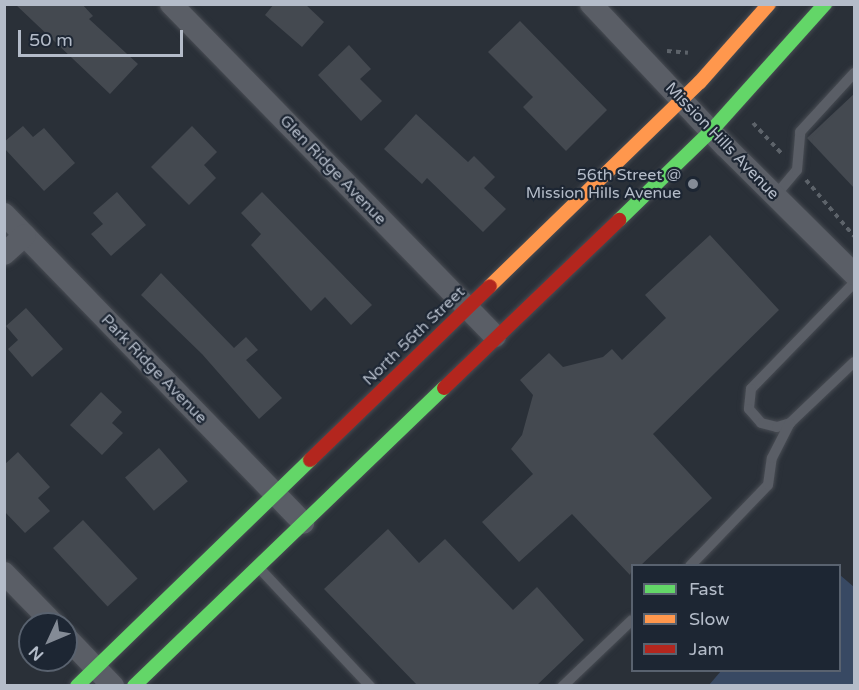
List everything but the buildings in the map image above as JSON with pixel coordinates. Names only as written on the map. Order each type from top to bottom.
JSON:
[{"type":"main road","name":"North 56th Street","points":[[77,686],[681,99],[769,4]]},
{"type":"main road","points":[[134,686],[495,336],[711,131],[825,4]]},
{"type":"street","name":"Glen Ridge Avenue","points":[[171,4],[495,336]]},
{"type":"street","name":"Mission Hills Avenue","points":[[591,4],[711,131],[855,274]]},
{"type":"street","name":"Park Ridge Avenue","points":[[4,214],[303,523]]},
{"type":"street","points":[[4,254],[25,235]]},
{"type":"street","points":[[4,573],[42,612]]},
{"type":"street","points":[[78,648],[113,686]]},
{"type":"lane","points":[[775,196],[797,170],[800,132],[855,73]]},
{"type":"lane","points":[[790,423],[777,427],[761,423],[749,409],[751,388],[855,283]]},
{"type":"lane","points":[[692,564],[768,485],[772,458],[790,423],[855,362]]},
{"type":"lane","points":[[258,567],[370,686]]},
{"type":"lane","points":[[563,686],[631,622]]},
{"type":"water","points":[[841,576],[854,587],[854,685],[709,685],[720,672],[841,672]]},
{"type":"traffic: fast","points":[[619,220],[711,131],[825,4]]},
{"type":"traffic: fast","points":[[134,686],[444,388]]},
{"type":"traffic: fast","points":[[77,686],[310,460]]},
{"type":"traffic: slow","points":[[490,286],[700,82],[769,4]]},
{"type":"traffic: jam","points":[[444,388],[619,220]]},
{"type":"traffic: jam","points":[[310,460],[490,286]]},
{"type":"place","name":"56th Street @ Mission Hills Avenue","points":[[693,184]]}]
